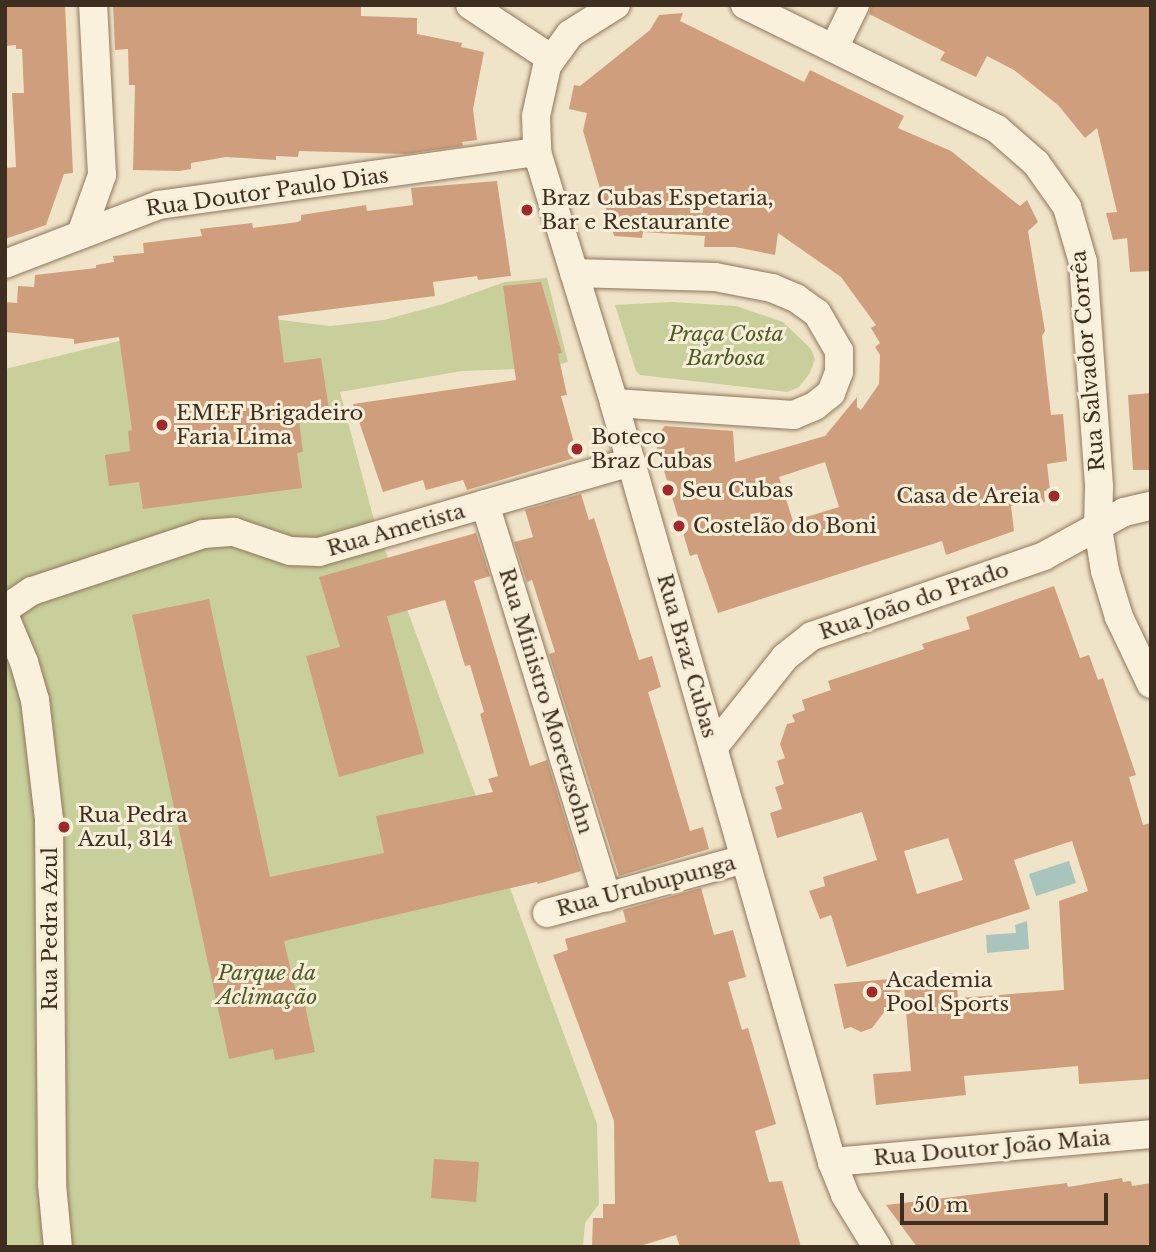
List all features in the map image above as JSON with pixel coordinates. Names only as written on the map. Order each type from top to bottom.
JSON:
[{"type":"street","points":[[81,234],[103,175],[93,5]]},
{"type":"street","points":[[470,5],[552,59],[570,34],[616,5]]},
{"type":"street","name":"Rua Salvador Corrêa","points":[[745,5],[997,129],[1036,163],[1067,208],[1083,262],[1099,487],[1098,528],[1111,595],[1151,684]]},
{"type":"street","points":[[834,48],[855,5]]},
{"type":"street","name":"Rua Braz Cubas","points":[[552,59],[540,91],[536,116],[537,152],[614,403],[832,1161],[845,1195],[877,1247]]},
{"type":"street","name":"Rua Doutor Paulo Dias","points":[[5,264],[159,205],[537,152]]},
{"type":"street","points":[[574,273],[715,277],[772,288],[817,313],[839,351],[839,372],[831,393],[815,406],[793,415],[614,403]]},
{"type":"street","name":"Rua Ametista","points":[[5,609],[32,591],[203,534],[234,532],[290,551],[312,553],[631,462]]},
{"type":"street","name":"Rua Ministro Moretzsohn","points":[[485,504],[607,898]]},
{"type":"street","name":"Rua João do Prado","points":[[713,748],[785,657],[812,636],[1044,556],[1124,512],[1151,506]]},
{"type":"street","name":"Rua Pedra Azul","points":[[5,617],[24,662],[35,700],[49,820],[52,1184],[58,1247]]},
{"type":"street","name":"Rua Urubupunga","points":[[547,913],[745,859]]},
{"type":"street","name":"Rua Doutor João Maia","points":[[832,1161],[1151,1134]]},
{"type":"green space","name":"Parque da Aclimação","points":[[547,278],[568,362],[545,368],[462,371],[340,392],[374,520],[597,1124],[599,1204],[585,1223],[583,1247],[5,1247],[5,369],[123,340],[272,319],[330,326],[384,320],[443,304],[505,282]]},
{"type":"green space","name":"Praça Costa Barbosa","points":[[672,302],[736,306],[783,322],[811,349],[815,359],[810,373],[799,387],[787,392],[640,375],[636,371],[615,305]]},
{"type":"water","points":[[1069,861],[1076,883],[1036,896],[1029,874]]},
{"type":"water","points":[[1027,921],[1029,949],[987,953],[986,935],[1016,933],[1015,925]]},
{"type":"building","points":[[5,5],[65,5],[73,173],[64,174],[46,225],[5,239],[5,168],[16,167],[12,93],[24,93],[22,49],[16,49],[16,45],[5,46]]},
{"type":"building","points":[[113,5],[361,5],[361,16],[417,18],[417,34],[462,43],[461,47],[484,52],[473,109],[477,140],[462,142],[463,146],[406,154],[299,151],[298,157],[276,156],[276,160],[226,157],[191,163],[191,169],[179,171],[133,170],[135,85],[129,85],[128,49],[115,50]]},
{"type":"building","points":[[871,5],[1149,5],[1151,271],[1130,272],[1127,238],[1113,240],[1106,213],[1117,212],[1097,128],[1085,138],[1058,105],[1014,70],[987,56],[976,77],[940,60],[945,52],[869,14]]},
{"type":"building","points":[[683,13],[680,21],[804,82],[810,70],[904,116],[898,128],[951,151],[1020,206],[1027,200],[1038,222],[1028,231],[1045,331],[1042,336],[1051,415],[1063,414],[1067,461],[1047,464],[1050,490],[1044,491],[1045,502],[1011,506],[1014,531],[946,555],[942,541],[718,613],[697,554],[690,556],[654,438],[665,426],[733,431],[735,462],[825,436],[857,397],[857,407],[861,410],[879,384],[880,355],[875,347],[880,343],[871,328],[876,325],[841,277],[778,233],[775,255],[735,247],[704,247],[705,236],[643,232],[642,238],[614,236],[583,131],[587,113],[569,109],[574,85],[580,86],[650,30],[659,15]],"holes":[[[825,462],[839,507],[793,521],[779,477]]]},
{"type":"building","points":[[497,181],[511,276],[478,280],[477,276],[433,282],[435,296],[278,316],[284,363],[321,358],[329,409],[298,413],[303,452],[297,453],[302,488],[143,509],[139,482],[109,486],[105,455],[130,451],[128,431],[132,430],[119,337],[74,344],[74,339],[5,332],[5,302],[17,303],[18,286],[34,287],[35,275],[96,268],[96,265],[114,262],[113,256],[144,253],[143,243],[202,236],[200,229],[252,223],[253,228],[298,222],[301,215],[366,205],[367,211],[413,205],[411,188]]},
{"type":"building","points":[[541,282],[562,353],[558,354],[567,395],[561,396],[578,457],[467,490],[463,480],[426,490],[423,480],[383,492],[353,404],[516,380],[503,286]]},
{"type":"building","points":[[1151,393],[1151,470],[1133,470],[1128,395]]},
{"type":"building","points":[[581,494],[589,520],[594,518],[639,660],[652,656],[661,687],[648,692],[690,831],[703,827],[709,849],[619,876],[549,654],[555,652],[532,580],[527,582],[514,542],[533,537],[525,510]]},
{"type":"building","points":[[476,533],[490,576],[474,581],[530,766],[547,760],[581,871],[538,884],[537,882],[284,941],[297,997],[303,996],[315,1052],[275,1060],[273,1049],[229,1059],[132,615],[209,599],[270,877],[384,853],[376,816],[493,792],[488,779],[498,776],[480,714],[484,712],[470,665],[465,666],[445,600],[387,616],[424,753],[339,777],[306,656],[340,647],[319,577]]},
{"type":"building","points":[[1054,586],[1080,658],[1089,655],[1098,680],[1103,678],[1136,775],[1129,777],[1143,825],[1151,823],[1151,1079],[1079,1084],[1078,1066],[964,1076],[966,1095],[876,1105],[873,1074],[911,1071],[904,986],[872,1028],[861,1032],[851,1027],[844,1029],[834,984],[956,973],[958,998],[1064,990],[1059,901],[1088,891],[1072,841],[1014,860],[1030,909],[847,967],[831,915],[820,919],[809,891],[825,886],[823,877],[877,860],[862,812],[777,838],[770,813],[782,809],[775,787],[784,784],[777,761],[785,758],[780,744],[787,724],[795,722],[792,715],[805,710],[802,700],[831,690],[828,681],[924,649],[922,644],[970,629],[966,617]],"holes":[[[948,838],[963,880],[917,894],[904,851]]]},
{"type":"building","points":[[701,888],[714,935],[733,930],[746,977],[728,982],[742,1030],[748,1028],[776,1124],[755,1131],[769,1182],[782,1181],[801,1247],[680,1247],[676,1235],[637,1247],[592,1247],[593,1218],[603,1218],[603,1204],[615,1204],[614,1121],[553,955],[568,950],[565,939],[626,922],[623,910]]},
{"type":"building","points":[[434,1159],[479,1162],[476,1202],[431,1198]]},
{"type":"building","points":[[1122,1178],[1123,1182],[1131,1181],[1132,1186],[1151,1183],[1151,1244],[1137,1247],[917,1247],[886,1205],[1067,1183],[1068,1187]]},
{"type":"place","name":"Braz Cubas Espetaria, Bar e Restaurante","points":[[527,210]]},
{"type":"place","name":"EMEF Brigadeiro Faria Lima","points":[[162,425]]},
{"type":"place","name":"Boteco Braz Cubas","points":[[577,449]]},
{"type":"place","name":"Seu Cubas","points":[[668,490]]},
{"type":"place","name":"Casa de Areia","points":[[1054,496]]},
{"type":"place","name":"Costelão do Boni","points":[[679,526]]},
{"type":"place","name":"Rua Pedra Azul, 314","points":[[64,827]]},
{"type":"place","name":"Academia Pool Sports","points":[[872,992]]}]
